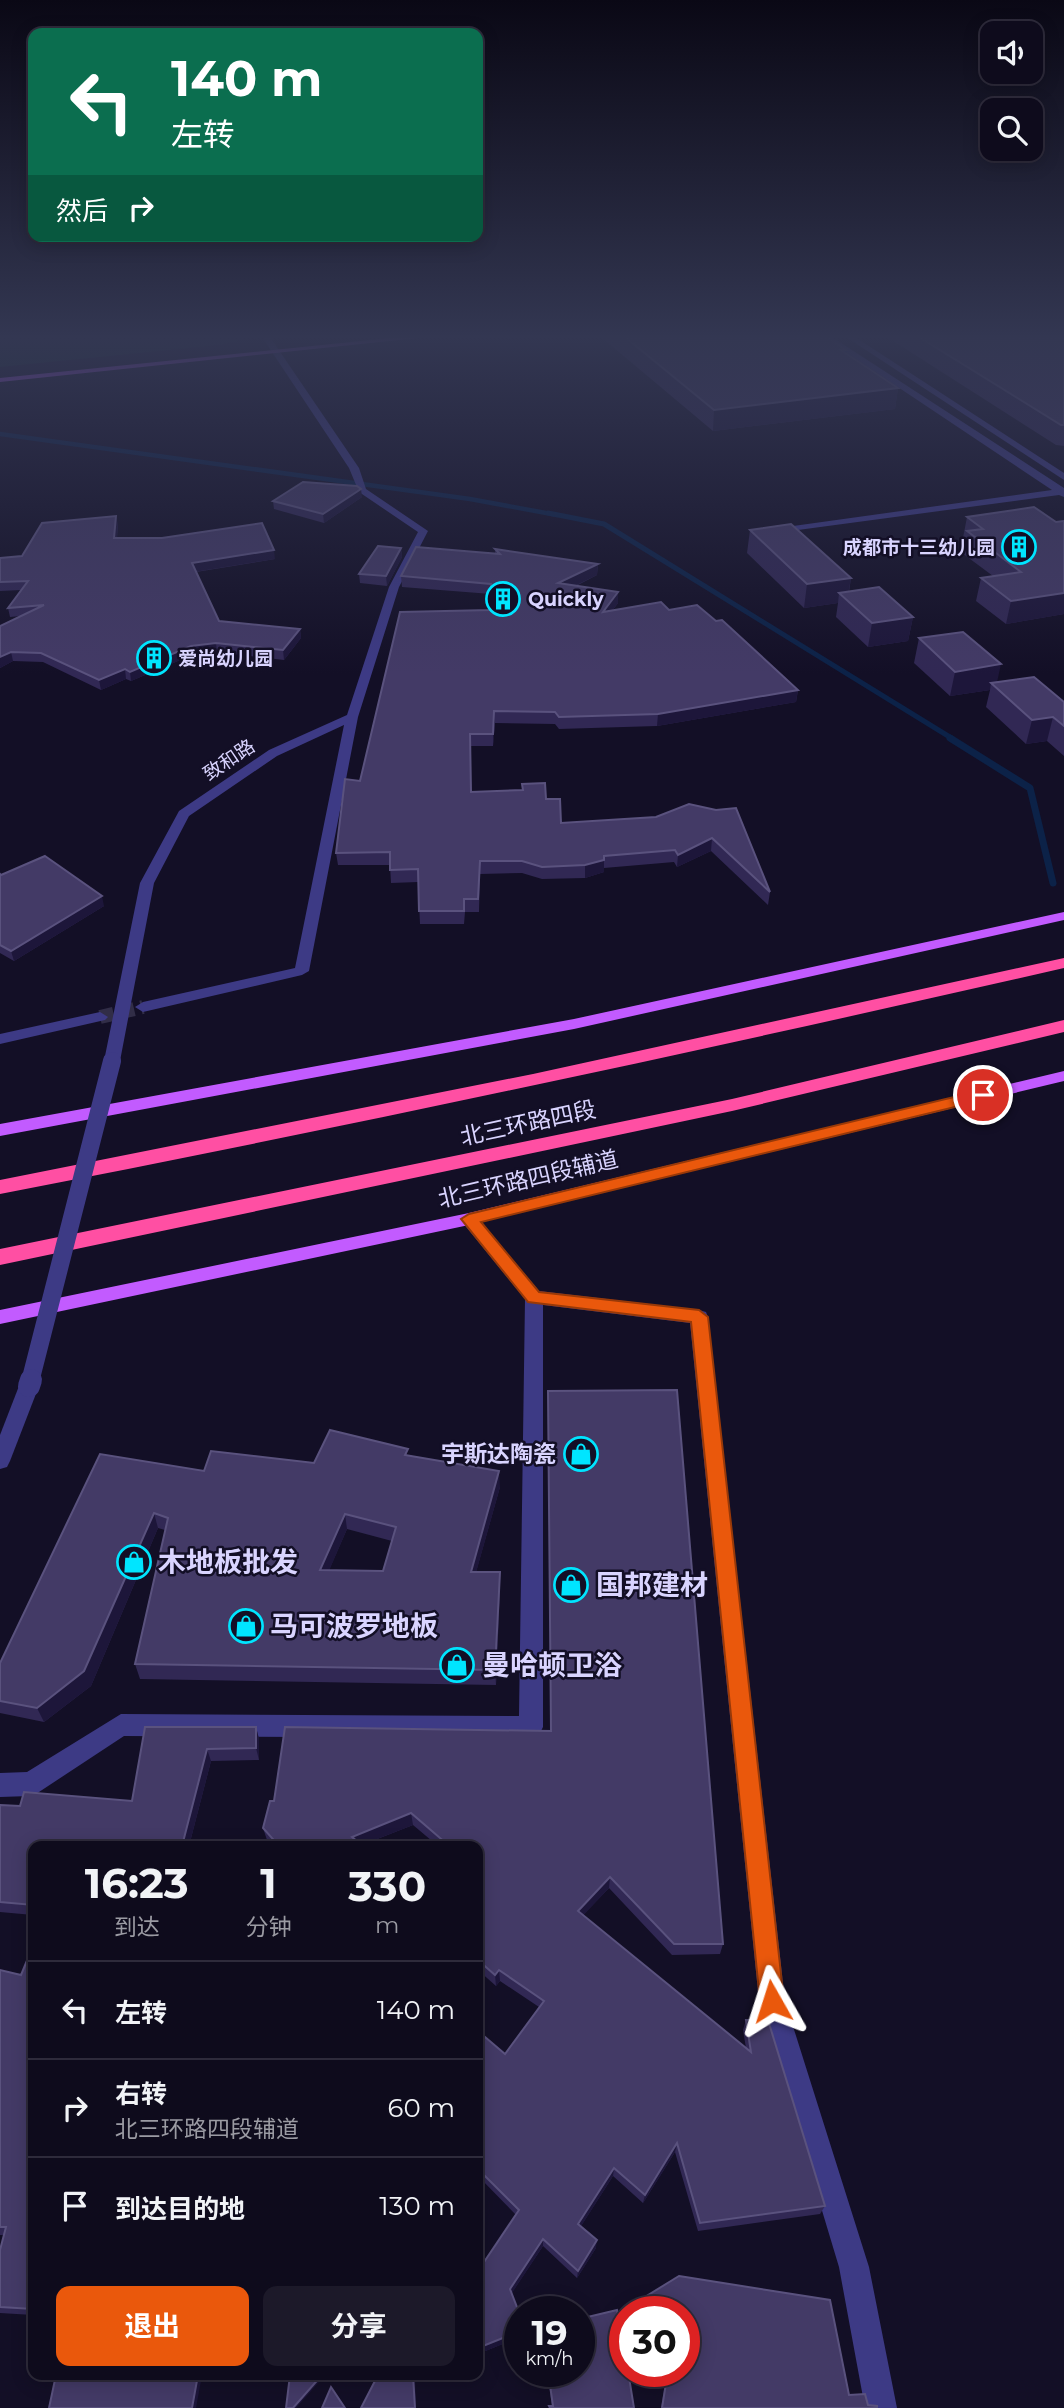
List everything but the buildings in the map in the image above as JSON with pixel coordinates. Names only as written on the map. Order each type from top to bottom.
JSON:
[{"type":"highway","name":"北三环路四段","points":[[0,1186],[306,1129],[680,1051],[1064,962]]},
{"type":"highway","name":"北三环路四段","points":[[0,1257],[732,1105],[1064,1026]]},
{"type":"main road","points":[[0,1130],[574,1024],[1064,916]]},
{"type":"main road","name":"北三环路四段辅道","points":[[0,1317],[469,1219],[1064,1076]]},
{"type":"street","points":[[143,1007],[302,971],[352,717],[394,587],[423,531],[362,490],[354,468],[342,449]]},
{"type":"street","points":[[998,449],[1063,492]]},
{"type":"street","points":[[1022,449],[1064,477]]},
{"type":"street","points":[[786,530],[1063,492]]},
{"type":"street","name":"致和路","points":[[0,1461],[29,1386],[112,1061],[147,884],[184,814],[273,753],[352,717]]},
{"type":"street","points":[[0,1039],[100,1017]]},
{"type":"street","points":[[0,1786],[30,1784],[121,1725],[531,1727],[534,1297],[469,1219]]},
{"type":"street","points":[[534,1297],[699,1317],[772,2001],[854,2267],[881,2408]]},
{"type":"waterway","points":[[111,449],[470,499],[557,515]]},
{"type":"waterway","points":[[548,513],[604,524],[953,739]]},
{"type":"waterway","points":[[950,738],[1030,788],[1053,883]]},
{"type":"tunnel","points":[[100,1017],[143,1007]]},
{"type":"place","name":"成都市十三幼儿园","points":[[1019,547]]},
{"type":"place","name":"Quickly","points":[[503,599]]},
{"type":"place","name":"爱尚幼儿园","points":[[154,658]]},
{"type":"place","name":"宇斯达陶瓷","points":[[581,1454]]},
{"type":"place","name":"木地板批发","points":[[134,1562]]},
{"type":"place","name":"国邦建材","points":[[571,1585]]},
{"type":"place","name":"马可波罗地板","points":[[246,1626]]},
{"type":"place","name":"曼哈顿卫浴","points":[[457,1665]]},
{"type":"route","points":[[772,2001],[699,1317],[534,1297],[469,1219],[983,1095]]}]
